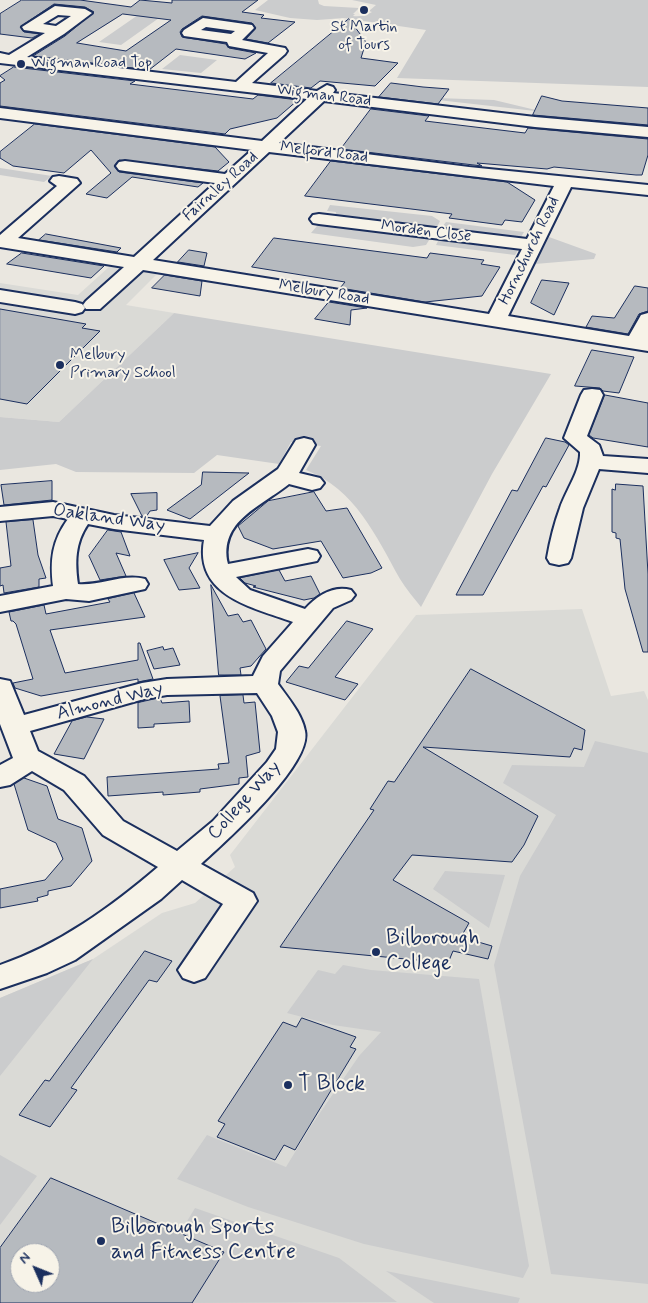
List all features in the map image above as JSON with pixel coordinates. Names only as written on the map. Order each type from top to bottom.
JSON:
[{"type":"street","points":[[8,56],[59,31]]},
{"type":"street","points":[[237,42],[280,51],[242,84]]},
{"type":"street","name":"Wigman Road","points":[[8,56],[470,110],[648,125]]},
{"type":"street","name":"Wigman Road","points":[[324,93],[534,122],[648,132]]},
{"type":"street","name":"Fairnley Road","points":[[0,296],[84,306],[230,180],[324,93]]},
{"type":"street","name":"Melford Road","points":[[0,113],[564,183],[648,190]]},
{"type":"street","points":[[0,132],[19,115]]},
{"type":"street","points":[[125,166],[230,180]]},
{"type":"street","points":[[2,241],[70,183],[59,181]]},
{"type":"street","name":"Hornchurch Road","points":[[496,320],[564,183]]},
{"type":"street","name":"Morden Close","points":[[319,218],[532,245]]},
{"type":"street","name":"Melbury Road","points":[[2,241],[642,344]]},
{"type":"street","points":[[642,344],[648,319]]},
{"type":"street","points":[[592,395],[575,438],[592,456],[648,466]]},
{"type":"street","points":[[304,445],[284,476],[240,507],[228,519],[218,534],[214,555],[220,573],[231,588],[246,598],[309,620]]},
{"type":"street","points":[[559,558],[567,524],[592,456]]},
{"type":"street","points":[[284,476],[312,483]]},
{"type":"street","name":"Oakland Way","points":[[0,514],[53,509],[82,516],[218,534]]},
{"type":"street","points":[[0,604],[66,591],[62,555],[65,542],[82,516]]},
{"type":"street","points":[[220,573],[308,556]]},
{"type":"street","points":[[265,684],[267,671],[272,662],[324,603],[342,595]]},
{"type":"street","name":"Almond Way","points":[[15,726],[142,691],[167,687],[265,684]]},
{"type":"street","name":"College Way","points":[[0,977],[36,966],[64,952],[95,932],[181,866],[223,828],[277,769],[290,749],[292,732],[286,716],[265,684]]},
{"type":"street","points":[[1,694],[15,726],[21,748],[30,760],[62,774],[74,783],[96,811],[113,828],[242,900],[194,970]]},
{"type":"street","points":[[0,778],[30,760]]},
{"type":"lane","points":[[66,591],[89,593],[136,584]]},
{"type":"shaded area","points":[[268,0],[318,0],[319,4],[324,6],[359,8],[353,14],[355,14],[353,16],[356,16],[372,12],[369,11],[376,5],[352,0],[648,0],[648,87],[397,78],[426,30],[344,18],[317,20],[290,18],[255,10]]},
{"type":"shaded area","points":[[138,15],[159,18],[121,45],[99,42]]},
{"type":"shaded area","points":[[180,55],[217,60],[201,73],[162,69]]},
{"type":"shaded area","points":[[429,99],[494,100],[544,112]]},
{"type":"shaded area","points":[[0,168],[52,176],[44,182],[0,175]]},
{"type":"shaded area","points":[[330,205],[432,216],[440,221],[437,227],[420,228],[339,217],[335,216],[336,212],[327,211]]},
{"type":"shaded area","points":[[446,222],[524,232],[521,237],[516,238],[456,232],[441,228]]},
{"type":"shaded area","points":[[330,223],[431,237],[426,245],[413,247],[311,233],[317,226]]},
{"type":"shaded area","points":[[549,237],[596,254],[594,259],[535,264]]},
{"type":"shaded area","points":[[439,239],[516,248],[518,250],[515,255],[436,245]]},
{"type":"shaded area","name":"Melbury Primary School","points":[[110,266],[157,274],[126,305],[174,313],[59,422],[0,417],[0,283],[78,295]]},
{"type":"shaded area","points":[[174,313],[551,374],[492,474],[421,607],[402,583],[373,531],[351,502],[323,478],[306,470],[321,446],[291,442],[279,464],[217,455],[194,473],[76,472],[56,464],[0,470],[0,417],[59,422]]},
{"type":"shaded area","name":"Bilborough College","points":[[582,609],[611,696],[644,691],[648,700],[648,1303],[0,1303],[0,998],[93,959],[162,913],[195,903],[235,867],[230,855],[416,615]]},
{"type":"shaded area","points":[[595,741],[648,753],[648,1284],[551,1274],[494,965],[520,876],[556,815],[503,783],[512,765],[584,767]]},
{"type":"shaded area","points":[[445,871],[505,875],[489,928],[433,889]]},
{"type":"shaded area","points":[[93,959],[0,1076],[0,998]]},
{"type":"shaded area","points":[[343,965],[371,970],[479,979],[529,1266],[523,1278],[364,1244],[248,1207],[177,1179],[207,1135],[286,1167],[311,1126],[359,1056],[381,1032],[333,1025],[287,1013],[318,970],[335,974]]},
{"type":"shaded area","points":[[0,1155],[37,1176],[0,1225]]},
{"type":"shaded area","points":[[195,1208],[339,1258],[397,1302],[192,1303],[223,1252],[180,1233]]},
{"type":"shaded area","points":[[386,1271],[520,1298],[518,1303],[434,1303]]},
{"type":"building","points":[[22,0],[80,0],[131,7],[140,0],[172,3],[172,0],[258,0],[242,12],[264,15],[261,18],[295,22],[268,43],[246,39],[256,28],[252,23],[202,16],[182,29],[180,32],[182,37],[226,44],[229,48],[256,53],[245,59],[176,49],[149,70],[33,56],[65,36],[94,12],[85,7],[54,4],[20,27],[24,32],[40,34],[32,38],[0,34],[0,14]],"holes":[[[123,14],[171,20],[126,51],[77,43]]]},
{"type":"building","points":[[349,19],[366,42],[361,58],[398,63],[375,86],[320,81],[311,88],[271,83]]},
{"type":"building","points":[[14,67],[135,81],[130,84],[253,99],[258,95],[298,100],[277,118],[230,129],[225,134],[0,106],[0,83],[5,80],[0,76]]},
{"type":"building","points":[[391,83],[449,89],[438,104],[379,97]]},
{"type":"building","points":[[542,96],[562,101],[648,108],[648,125],[533,115]]},
{"type":"building","points":[[371,109],[429,116],[425,121],[525,133],[528,128],[648,139],[648,155],[642,175],[636,175],[554,167],[547,169],[477,163],[482,166],[341,149]]},
{"type":"building","points":[[35,124],[215,147],[229,162],[218,171],[119,160],[114,166],[119,172],[203,183],[198,187],[132,177],[107,198],[86,194],[111,173],[91,150],[64,173],[13,166],[0,158],[0,152]]},
{"type":"building","points":[[331,161],[507,182],[535,200],[522,222],[505,220],[502,225],[449,218],[452,214],[305,196]]},
{"type":"building","points":[[46,234],[121,248],[117,252],[39,240]]},
{"type":"building","points":[[274,238],[427,258],[430,253],[484,260],[481,264],[500,267],[482,296],[425,302],[340,288],[345,282],[252,267]]},
{"type":"building","points":[[189,250],[207,253],[204,266],[178,262]]},
{"type":"building","points":[[22,253],[104,266],[91,278],[7,264]]},
{"type":"building","points":[[165,275],[202,281],[200,296],[152,288]]},
{"type":"building","points":[[542,280],[569,283],[554,315],[531,303]]},
{"type":"building","points":[[635,286],[648,288],[648,311],[639,314],[628,334],[586,327],[592,316],[614,318]]},
{"type":"building","points":[[329,302],[367,308],[351,310],[350,325],[315,319]]},
{"type":"building","points":[[0,309],[86,324],[82,328],[100,331],[27,404],[0,399]]},
{"type":"building","points":[[592,350],[634,357],[619,393],[603,391],[600,388],[575,386]]},
{"type":"building","points":[[605,395],[648,403],[648,447],[593,438],[589,435]]},
{"type":"building","points":[[546,438],[565,442],[569,445],[546,487],[543,486],[483,595],[456,595],[512,490],[517,491]]},
{"type":"building","points":[[203,472],[249,473],[190,519],[167,510],[201,485]]},
{"type":"building","points":[[52,481],[52,500],[4,505],[1,485]]},
{"type":"building","points":[[616,484],[643,486],[648,574],[648,652],[643,652],[625,589],[620,539],[616,538],[616,533],[612,532],[612,489],[615,490]]},
{"type":"building","points":[[314,492],[326,511],[347,508],[382,568],[371,573],[343,578],[321,541],[273,549],[244,538],[238,526],[268,501]]},
{"type":"building","points":[[157,493],[157,510],[150,511],[146,517],[142,516],[131,494]]},
{"type":"building","points":[[33,520],[38,555],[46,578],[39,579],[39,587],[4,593],[3,585],[0,586],[0,568],[11,566],[6,522]]},
{"type":"building","points":[[108,530],[121,532],[130,556],[116,553],[126,576],[100,580],[89,556]]},
{"type":"building","points":[[198,553],[189,568],[200,588],[179,590],[164,560]]},
{"type":"building","points":[[279,570],[285,581],[311,576],[320,594],[314,598],[304,600],[253,587],[256,586],[245,583],[240,578]]},
{"type":"building","points":[[211,585],[228,616],[238,614],[243,622],[251,620],[266,649],[251,666],[240,668],[241,675],[219,675]]},
{"type":"building","points":[[134,593],[145,617],[50,630],[65,673],[138,660],[138,643],[140,643],[153,679],[138,682],[138,679],[41,696],[15,688],[13,683],[33,679],[16,624],[11,621],[9,612],[44,605],[46,614],[110,602],[108,599]]},
{"type":"building","points":[[347,621],[373,629],[335,677],[358,684],[345,700],[286,682],[299,666],[308,668]]},
{"type":"building","points":[[163,647],[164,650],[173,648],[180,665],[154,669],[147,651]]},
{"type":"building","points":[[471,669],[585,730],[582,750],[574,748],[570,757],[423,747],[538,816],[524,845],[512,862],[412,855],[393,880],[469,923],[461,937],[492,946],[488,959],[453,951],[448,963],[280,947],[374,810],[370,809],[388,781],[394,782]]},
{"type":"building","points":[[243,695],[244,703],[255,702],[260,752],[246,756],[248,777],[239,778],[239,784],[200,789],[200,792],[163,795],[163,792],[108,796],[107,777],[219,769],[218,764],[229,763],[220,696]]},
{"type":"building","points":[[160,698],[162,703],[189,701],[190,722],[154,724],[154,727],[138,728],[138,703]]},
{"type":"building","points":[[87,717],[104,719],[84,759],[54,754],[72,721]]},
{"type":"building","points":[[24,778],[47,786],[58,819],[82,828],[92,861],[71,886],[48,891],[48,895],[37,898],[38,901],[0,908],[0,889],[45,880],[63,859],[56,843],[28,830],[14,784]]},
{"type":"building","points":[[145,951],[172,961],[157,982],[149,980],[71,1088],[77,1090],[50,1127],[19,1115],[45,1080],[49,1081]]},
{"type":"building","name":"T Block","points":[[302,1018],[356,1037],[350,1047],[356,1049],[295,1150],[284,1145],[275,1160],[217,1137],[225,1124],[218,1121],[283,1022],[296,1027]]},
{"type":"building","name":"Bilborough Sports and Fitness Centre","points":[[51,1178],[224,1252],[192,1303],[0,1303],[0,1248]]},
{"type":"place","name":"St Martin of Tours","points":[[364,10]]},
{"type":"place","name":"Wigman Road Top","points":[[21,64]]},
{"type":"place","name":"Melbury Primary School","points":[[60,365]]},
{"type":"place","name":"Bilborough College","points":[[376,952]]},
{"type":"place","name":"T Block","points":[[288,1085]]},
{"type":"place","name":"Bilborough Sports and Fitness Centre","points":[[101,1241]]}]
